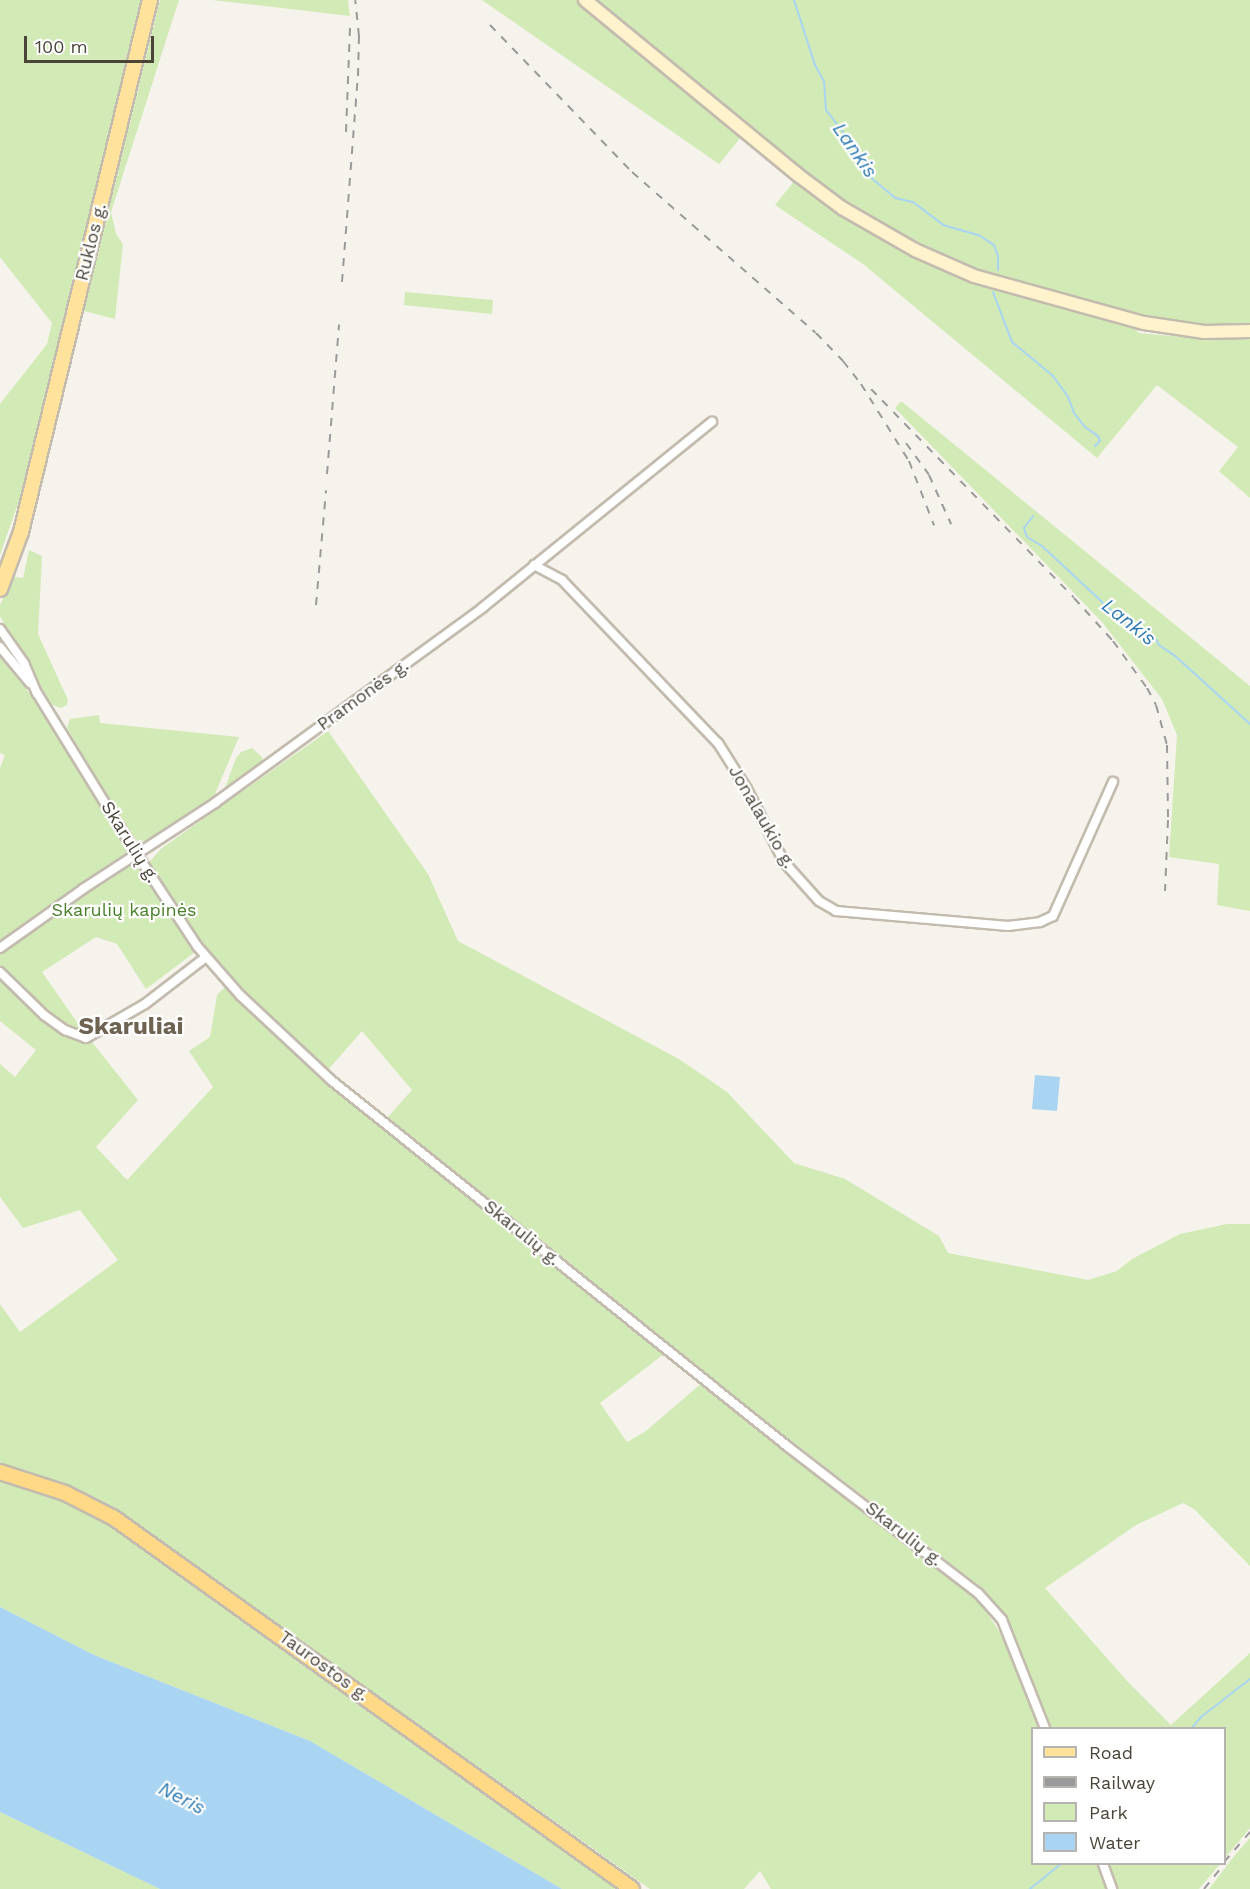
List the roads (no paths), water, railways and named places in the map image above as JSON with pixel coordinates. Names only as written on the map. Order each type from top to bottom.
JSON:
[{"type":"highway","name":"Taurostos g.","points":[[0,1472],[65,1493],[114,1518],[632,1889]]},
{"type":"main road","name":"Ruklos g.","points":[[32,485],[150,0]]},
{"type":"main road","points":[[585,0],[798,176],[842,208],[915,250],[974,276],[1144,324],[1204,332],[1250,331]]},
{"type":"main road","points":[[0,567],[32,485]]},
{"type":"main road","points":[[0,589],[21,532],[32,485]]},
{"type":"street","name":"Pramonės g.","points":[[0,948],[136,853],[200,814],[482,608],[712,422]]},
{"type":"street","name":"Jonalaukio g.","points":[[534,566],[562,580],[718,743],[747,789],[784,862],[819,901],[836,910],[1008,926],[1040,922],[1053,916],[1113,782]]},
{"type":"street","name":"Skarulių g.","points":[[0,629],[24,663],[38,693],[136,853],[206,957],[241,996],[331,1080],[773,1434],[978,1593],[1002,1620],[1045,1727]]},
{"type":"street","name":"Skarulių g.","points":[[0,647],[38,693]]},
{"type":"street","points":[[0,972],[44,1015],[65,1030],[86,1038],[145,1004],[206,957]]},
{"type":"street","points":[[1104,1865],[1112,1889]]},
{"type":"water","points":[[1035,1075],[1060,1077],[1057,1111],[1032,1109]]},
{"type":"water","name":"Neris","points":[[0,1607],[94,1655],[310,1741],[562,1889],[160,1889],[0,1812]]},
{"type":"waterway","name":"Lankis","points":[[794,0],[815,65],[824,81],[826,110],[853,145],[869,176],[895,198],[913,202],[943,225],[979,235],[994,245],[998,256],[998,270]]},
{"type":"waterway","name":"Lankis","points":[[993,292],[1012,342],[1053,376],[1068,397],[1074,413],[1085,427],[1098,436],[1100,441],[1095,446]]},
{"type":"waterway","name":"Lankis","points":[[1033,516],[1024,528],[1027,537],[1042,546],[1128,626],[1137,631],[1142,628],[1154,636],[1159,645],[1174,655],[1250,724]]},
{"type":"waterway","name":"Lankis","points":[[1193,1727],[1201,1717],[1250,1679]]},
{"type":"waterway","name":"Lankis","points":[[1030,1889],[1060,1865]]},
{"type":"railway","points":[[342,282],[358,76],[359,36],[355,0]]},
{"type":"railway","points":[[490,25],[632,172],[816,333],[843,361],[861,384],[909,461],[934,525]]},
{"type":"railway","points":[[346,132],[350,27]]},
{"type":"railway","points":[[327,474],[339,324]]},
{"type":"railway","points":[[871,389],[1074,598],[1113,641],[1147,688],[1156,705],[1167,745],[1168,820],[1165,891]]},
{"type":"railway","points":[[906,443],[929,475],[951,524]]},
{"type":"railway","points":[[316,605],[326,490]]},
{"type":"railway","points":[[1226,1860],[1250,1832]]},
{"type":"railway","points":[[1204,1889],[1223,1865]]},
{"type":"district","name":"Skaruliai","points":[[131,1027]]},
{"type":"park label","name":"Skarulių kapinės","points":[[124,910]]}]
